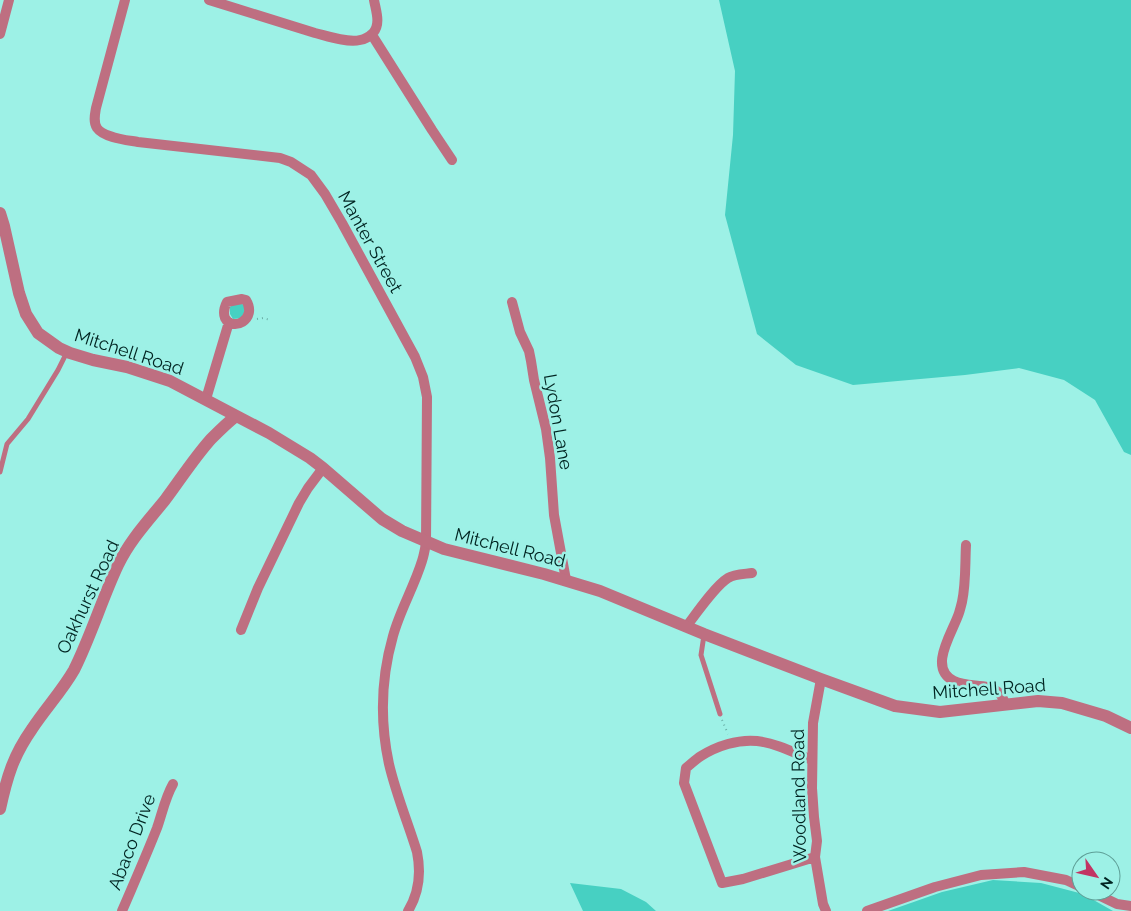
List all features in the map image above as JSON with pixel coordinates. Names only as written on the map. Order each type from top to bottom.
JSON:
[{"type":"street","points":[[0,34],[9,0]]},
{"type":"street","name":"Manter Street","points":[[125,0],[96,108],[94,118],[97,128],[106,135],[138,142],[280,158],[291,162],[311,175],[342,223],[415,357],[423,377],[427,397],[426,543],[422,561],[398,618],[393,635],[383,697],[384,735],[389,764],[419,862],[417,890],[408,911]]},
{"type":"street","points":[[209,0],[349,41],[361,40],[372,35],[377,27],[374,0]]},
{"type":"street","points":[[372,35],[452,160]]},
{"type":"street","name":"Mitchell Road","points":[[0,213],[19,293],[26,314],[38,333],[58,348],[67,352],[93,360],[132,368],[170,381],[269,433],[310,458],[382,519],[402,532],[426,543],[444,550],[566,580],[611,595],[820,680],[895,706],[940,712],[1038,701],[1062,703],[1106,716],[1131,728]]},
{"type":"street","points":[[238,299],[246,300],[250,312],[248,316],[240,323],[229,322],[225,318],[224,312],[227,302],[238,299]]},
{"type":"street","name":"Lydon Lane","points":[[512,302],[520,332],[530,356],[546,429],[554,515],[566,580]]},
{"type":"street","points":[[206,399],[229,322]]},
{"type":"street","name":"Oakhurst Road","points":[[0,810],[11,767],[18,751],[73,671],[126,549],[211,439],[236,416]]},
{"type":"street","points":[[241,630],[258,588],[299,503],[323,468]]},
{"type":"street","points":[[966,545],[962,600],[959,614],[944,650],[942,663],[944,672],[948,678],[957,683],[992,688],[1000,693],[1006,705]]},
{"type":"street","points":[[686,627],[718,587],[729,577],[752,573]]},
{"type":"street","name":"Woodland Road","points":[[820,680],[813,723],[812,760],[814,817],[818,841],[815,857],[822,904],[826,911]]},
{"type":"street","points":[[812,760],[781,747],[757,741],[740,742],[722,746],[701,756],[686,768],[684,784],[722,883],[815,857]]},
{"type":"street","name":"Abaco Drive","points":[[122,911],[157,828],[168,793],[173,784]]},
{"type":"street","points":[[866,911],[935,887],[981,875],[1024,872],[1071,882]]},
{"type":"street","points":[[1111,901],[1131,906]]},
{"type":"lane","points":[[0,472],[7,444],[28,419],[67,352]]},
{"type":"lane","points":[[704,634],[701,655],[720,714]]},
{"type":"path","points":[[248,316],[255,319],[263,318],[270,320]]},
{"type":"path","points":[[720,714],[731,744]]},
{"type":"shaded area","points":[[719,0],[1131,0],[1131,455],[1124,452],[1095,400],[1064,380],[1019,368],[853,385],[796,365],[757,334],[725,215],[733,135],[735,71]]},
{"type":"shaded area","points":[[241,303],[246,307],[242,318],[233,319],[230,314],[230,307],[233,304]]},
{"type":"shaded area","points":[[993,880],[1041,883],[1071,891],[1071,901],[1095,901],[1113,911],[888,911],[942,892]]},
{"type":"shaded area","points":[[570,883],[621,889],[646,902],[656,911],[583,911]]}]
